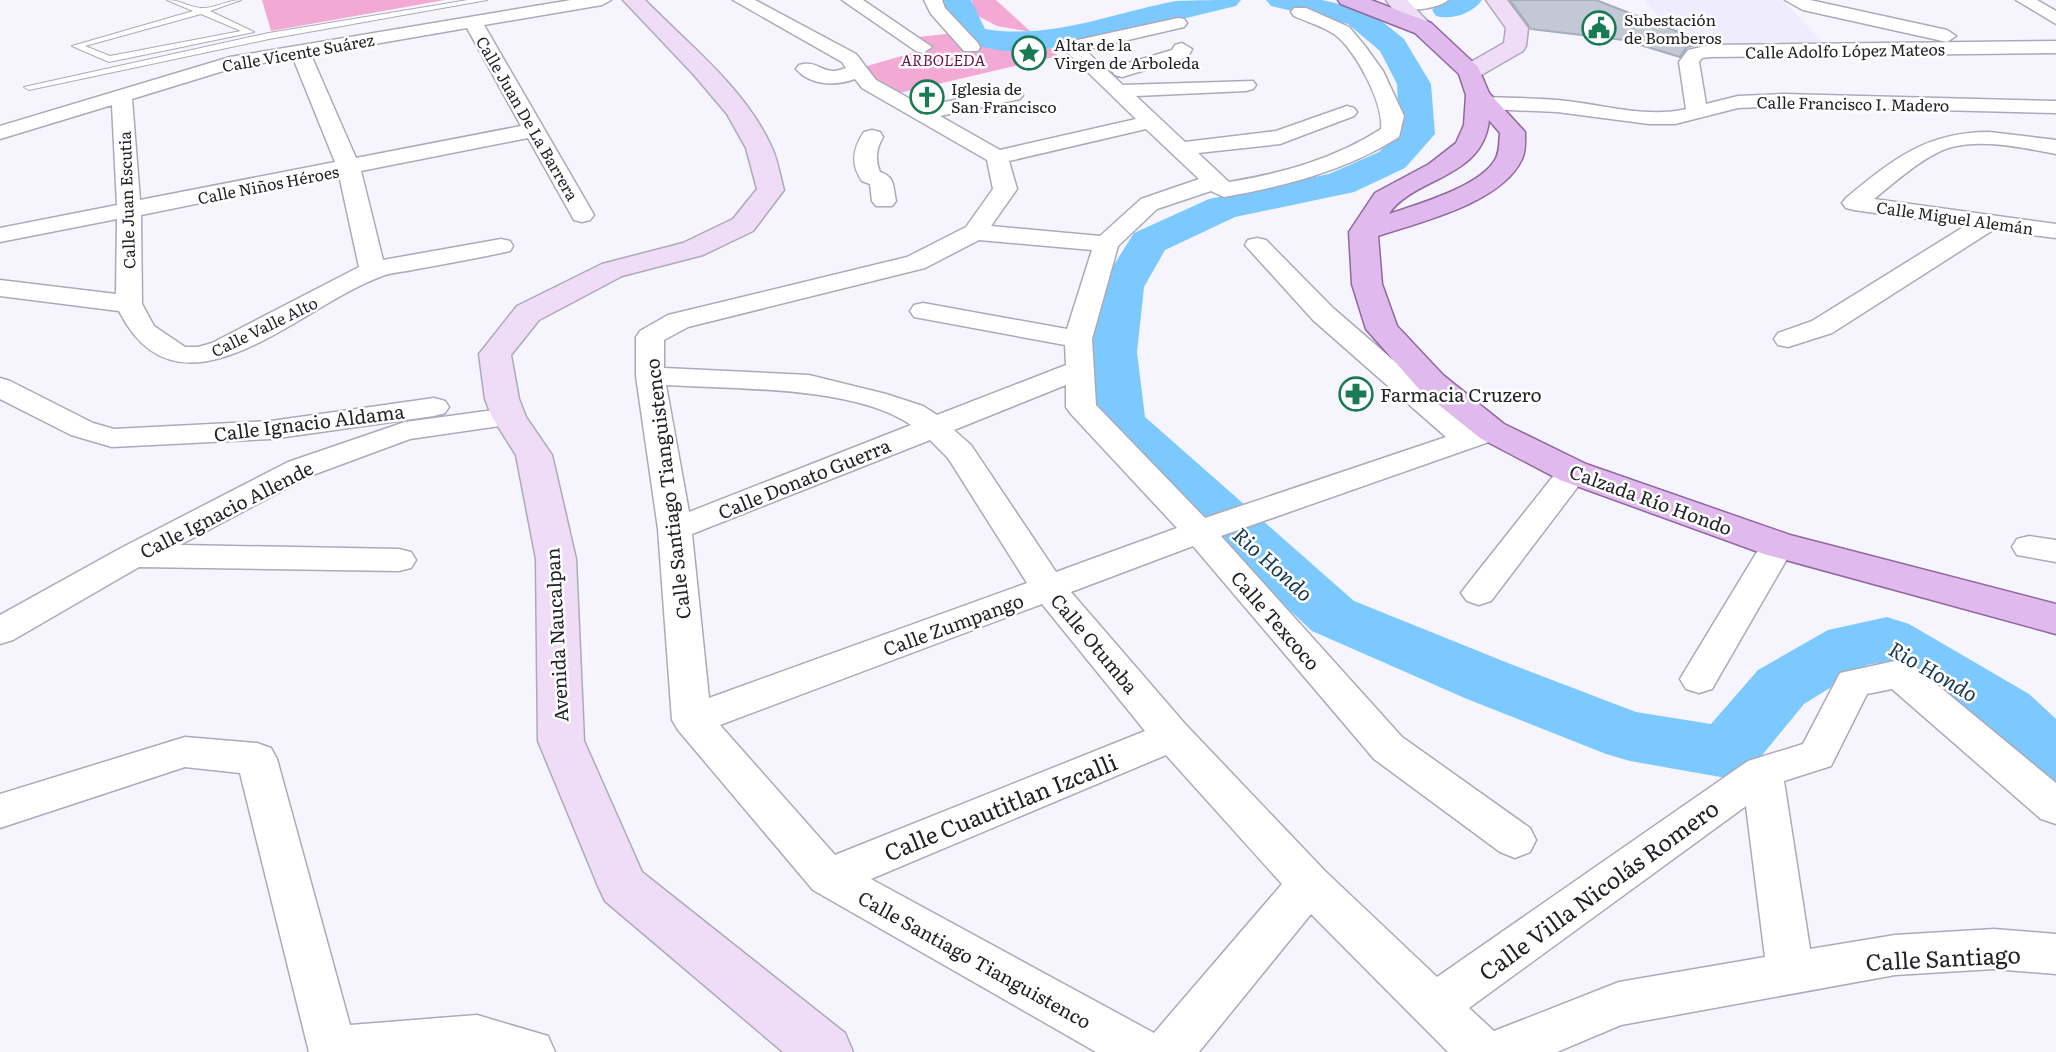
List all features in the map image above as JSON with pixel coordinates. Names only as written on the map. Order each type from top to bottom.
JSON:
[{"type":"main road","name":"Avenida Naucalpan","points":[[633,0],[717,87],[737,112],[758,146],[771,190],[743,225],[693,249],[612,270],[528,313],[495,354],[505,408],[534,456],[556,559],[561,741],[623,886],[825,1052]]},
{"type":"main road","points":[[1348,0],[1423,28]]},
{"type":"main road","points":[[1363,232],[1385,199],[1438,170],[1467,147],[1476,125],[1478,90],[1515,46],[1517,28],[1496,0]]},
{"type":"main road","points":[[1363,232],[1455,200],[1488,181],[1509,160],[1513,132],[1398,2],[1370,6]]},
{"type":"main road","name":"Calzada Río Hondo","points":[[1363,232],[1367,284],[1382,329],[1480,436],[1778,545],[2056,619]]},
{"type":"street","name":"Calle Vicente Suárez","points":[[0,133],[229,62],[602,0]]},
{"type":"street","points":[[742,0],[849,58],[869,84],[997,157],[1149,122]]},
{"type":"street","points":[[851,0],[923,47]]},
{"type":"street","points":[[933,0],[937,10],[971,47]]},
{"type":"street","points":[[1398,2],[1436,0]]},
{"type":"street","points":[[1794,0],[1809,6],[2001,48]]},
{"type":"street","points":[[1853,0],[1877,20]]},
{"type":"street","points":[[2025,0],[2056,19]]},
{"type":"street","points":[[975,232],[1106,244],[1149,204],[1219,186],[1270,182],[1337,162],[1367,149],[1391,132],[1393,116],[1373,71],[1342,31],[1300,12]]},
{"type":"street","name":"Calle Juan De La Barrera","points":[[473,22],[582,215]]},
{"type":"street","points":[[1178,23],[1071,47],[1141,89],[1246,85]]},
{"type":"street","name":"Calle Adolfo López Mateos","points":[[1697,112],[1689,62],[1695,54],[1710,51],[2056,47]]},
{"type":"street","points":[[300,51],[349,168],[373,270]]},
{"type":"street","points":[[806,69],[813,70],[824,78],[836,78],[858,70]]},
{"type":"street","points":[[1119,74],[1149,122],[1219,186]]},
{"type":"street","name":"Calle Francisco I. Madero","points":[[1478,90],[1557,106],[1649,118],[1675,118],[1738,102],[1784,100],[2056,107]]},
{"type":"street","points":[[922,113],[1013,95]]},
{"type":"street","name":"Calle Juan Escutia","points":[[122,96],[129,211],[128,304]]},
{"type":"street","points":[[1180,149],[1280,137],[1347,112]]},
{"type":"street","name":"Calle Niños Héroes","points":[[0,235],[536,130]]},
{"type":"street","points":[[872,137],[864,148],[865,165],[870,176],[881,180],[884,201]]},
{"type":"street","name":"Calle Miguel Alemán","points":[[2056,147],[1993,137],[1945,142],[1873,185],[1854,203],[2056,231]]},
{"type":"street","name":"Calle Santiago Tianguistenco","points":[[997,157],[1005,189],[975,232],[916,263],[678,321],[650,337],[650,376],[675,529],[692,720],[828,877],[1142,1052]]},
{"type":"street","points":[[1787,339],[1822,327],[1988,222]]},
{"type":"street","name":"Calle Texcoco","points":[[1106,244],[1080,354],[1081,407],[1208,529],[1388,748],[1515,840]]},
{"type":"street","points":[[1258,245],[1323,314],[1480,436]]},
{"type":"street","name":"Calle Valle Alto","points":[[128,304],[143,331],[178,355],[200,356],[222,349],[373,270],[501,246]]},
{"type":"street","points":[[0,288],[128,304]]},
{"type":"street","points":[[923,311],[1080,354]]},
{"type":"street","points":[[934,427],[1080,354]]},
{"type":"street","name":"Calle Otumba","points":[[650,376],[809,384],[876,400],[912,412],[934,427],[960,452],[1049,589],[1172,736],[1310,884],[1482,1052]]},
{"type":"street","name":"Calle Ignacio Aldama","points":[[0,387],[82,429],[112,438],[271,430],[505,408]]},
{"type":"street","name":"Calle Ignacio Allende","points":[[0,631],[133,556],[299,469],[405,432],[505,408]]},
{"type":"street","name":"Calle Donato Guerra","points":[[675,529],[934,427]]},
{"type":"street","name":"Calle Zumpango","points":[[692,720],[1208,529],[1480,436]]},
{"type":"street","points":[[1479,593],[1573,472]]},
{"type":"street","points":[[1699,679],[1778,545]]},
{"type":"street","points":[[133,556],[399,560]]},
{"type":"street","points":[[1790,973],[1762,772],[1817,755],[1853,683],[1899,674],[2056,807]]},
{"type":"street","name":"Calle Cuautitlan Izcalli","points":[[828,877],[1172,736]]},
{"type":"street","points":[[0,811],[186,752],[257,759],[332,1050],[477,1038],[531,1052]]},
{"type":"street","name":"Calle Villa Nicolás Romero","points":[[1435,1005],[1762,772]]},
{"type":"street","points":[[1169,1052],[1310,884]]},
{"type":"street","name":"Calle Santiago","points":[[1500,1052],[1619,1004],[1790,973],[1895,955],[1994,949],[2056,954]]},
{"type":"lane","points":[[171,0],[202,11],[250,32],[109,59],[76,46],[202,11],[237,0]]},
{"type":"lane","points":[[29,87],[269,36],[483,0]]},
{"type":"shaded area","points":[[1645,0],[1782,0],[1825,44],[1715,46],[1666,27]]},
{"type":"green space","points":[[262,0],[445,0],[271,31]]},
{"type":"green space","points":[[972,0],[996,0],[1031,32],[997,26],[974,14]]},
{"type":"green space","name":"ARBOLEDA","points":[[955,33],[961,41],[983,44],[1046,43],[1058,56],[878,98],[864,82],[860,68],[919,51],[909,38]]},
{"type":"building","name":"Subestación de Bomberos","points":[[1510,0],[1596,0],[1707,43],[1687,47],[1680,57],[1624,40],[1531,29]]},
{"type":"waterway","name":"Rio Hondo","points":[[956,0],[973,36],[1004,41],[1067,37],[1195,5],[1226,0]]},
{"type":"waterway","name":"Rio Hondo","points":[[1281,0],[1358,17],[1393,46],[1414,84],[1417,134],[1392,160],[1340,184],[1223,207],[1149,242],[1122,287],[1113,352],[1120,422],[1333,616],[1490,682],[1630,736],[1726,752],[1781,687],[1850,646],[1887,639],[2006,711],[2056,760]]},
{"type":"waterway","points":[[1447,10],[1467,0]]},
{"type":"place","name":"Subestación de Bomberos","points":[[1599,28]]},
{"type":"place","name":"Altar de la Virgen de Arboleda","points":[[1029,53]]},
{"type":"place","name":"Iglesia de San Francisco","points":[[927,97]]},
{"type":"place","name":"Farmacia Cruzero","points":[[1356,394]]}]
